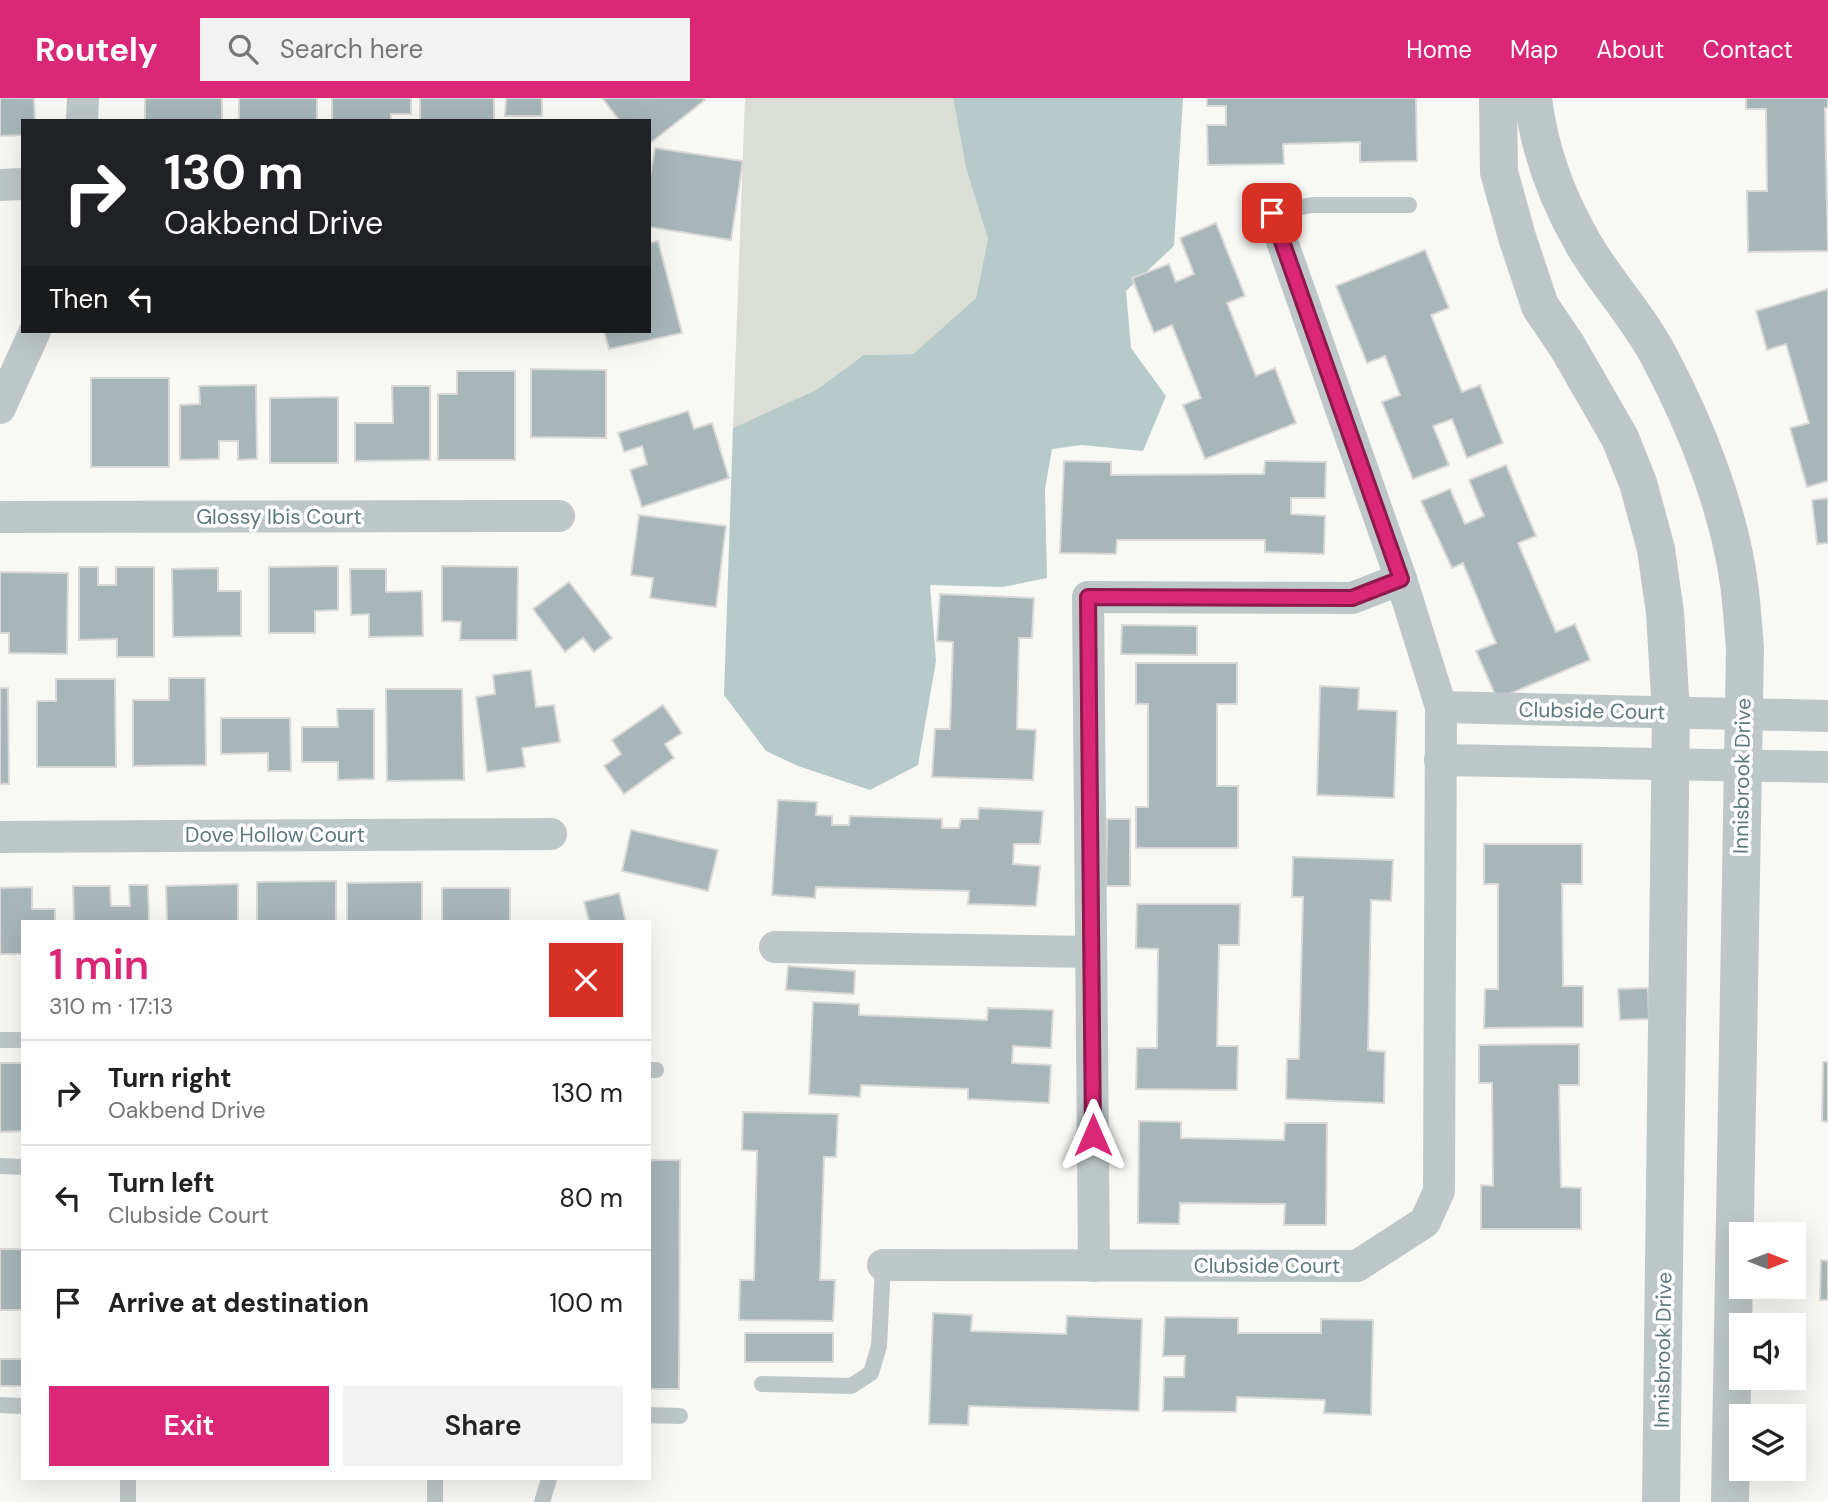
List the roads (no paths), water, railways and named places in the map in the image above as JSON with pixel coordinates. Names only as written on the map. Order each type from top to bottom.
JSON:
[{"type":"street","points":[[82,119],[83,98]]},
{"type":"street","name":"Innisbrook Drive","points":[[1498,98],[1499,172],[1517,237],[1541,306],[1620,438],[1638,483],[1656,549],[1663,600],[1671,713],[1671,765],[1661,1502]]},
{"type":"street","name":"Innisbrook Drive","points":[[1533,98],[1537,130],[1554,186],[1583,244],[1660,357],[1693,426],[1720,501],[1739,582],[1745,648],[1730,1502]]},
{"type":"street","points":[[0,185],[21,184]]},
{"type":"street","name":"Clubside Court","points":[[883,1265],[1357,1266],[1424,1222],[1439,1191],[1441,708],[1401,579],[1272,213]]},
{"type":"street","points":[[0,408],[34,333]]},
{"type":"street","name":"Glossy Ibis Court","points":[[0,517],[559,516]]},
{"type":"street","points":[[1094,1266],[1088,597],[1352,598],[1401,579]]},
{"type":"street","name":"Clubside Court","points":[[1441,708],[1828,716]]},
{"type":"street","points":[[1440,760],[1828,767]]},
{"type":"street","name":"Dove Hollow Court","points":[[0,837],[551,834]]},
{"type":"street","points":[[775,947],[1091,952]]},
{"type":"lane","points":[[1272,213],[1312,205],[1409,205]]},
{"type":"lane","points":[[0,1040],[21,1040]]},
{"type":"lane","points":[[0,1166],[21,1167]]},
{"type":"lane","points":[[762,1384],[851,1385],[871,1373],[879,1346],[883,1265]]},
{"type":"lane","points":[[0,1405],[21,1406]]},
{"type":"lane","points":[[651,1415],[680,1416]]},
{"type":"lane","points":[[128,1480],[128,1502]]},
{"type":"lane","points":[[435,1480],[435,1502]]},
{"type":"lane","points":[[542,1502],[549,1480]]}]
